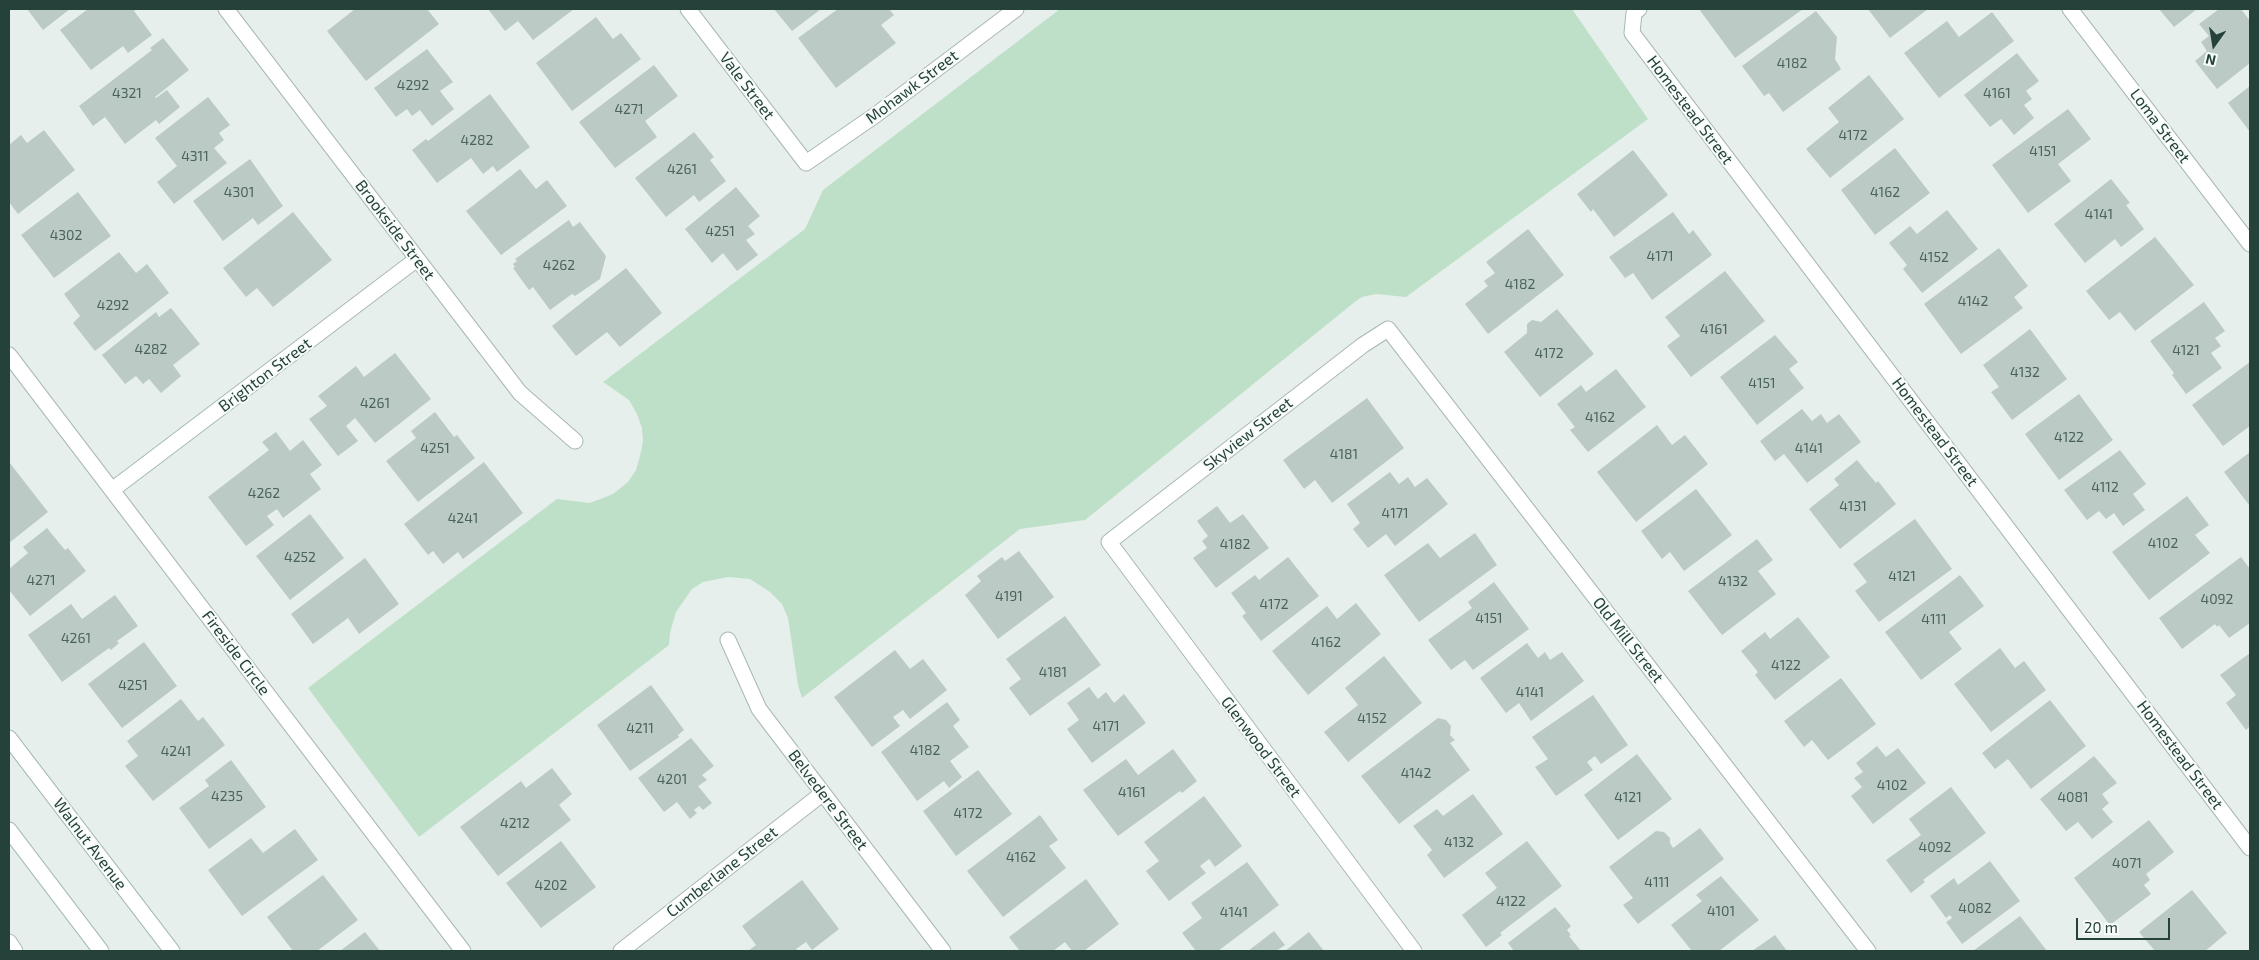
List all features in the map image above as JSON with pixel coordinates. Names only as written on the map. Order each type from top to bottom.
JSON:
[{"type":"street","name":"Brookside Street","points":[[226,9],[520,394],[575,441]]},
{"type":"street","name":"Vale Street","points":[[688,9],[806,163]]},
{"type":"street","name":"Mohawk Street","points":[[806,163],[877,114],[1016,9]]},
{"type":"street","name":"Loma Street","points":[[2070,9],[2250,244]]},
{"type":"street","name":"Homestead Street","points":[[1636,11],[1632,33],[2250,848]]},
{"type":"street","name":"Brighton Street","points":[[112,490],[417,260]]},
{"type":"street","name":"Skyview Street","points":[[1109,542],[1363,345],[1388,329]]},
{"type":"street","name":"Old Mill Street","points":[[1388,329],[1868,951]]},
{"type":"street","name":"Fireside Circle","points":[[9,355],[463,951]]},
{"type":"street","name":"Glenwood Street","points":[[1109,542],[1414,951]]},
{"type":"street","name":"Belvedere Street","points":[[728,640],[759,709],[943,951]]},
{"type":"street","name":"Walnut Avenue","points":[[9,738],[172,951]]},
{"type":"street","name":"Cumberlane Street","points":[[621,951],[823,793]]},
{"type":"street","points":[[9,830],[101,951]]},
{"type":"street","points":[[9,942],[15,951]]},
{"type":"green space","points":[[1060,9],[1572,9],[1648,119],[1406,297],[1376,294],[1362,297],[1356,301],[1085,520],[1020,529],[802,698],[798,685],[788,618],[782,604],[770,592],[750,579],[728,577],[703,582],[692,589],[676,612],[670,633],[669,645],[419,837],[308,688],[557,499],[590,503],[613,494],[628,482],[636,470],[640,456],[643,441],[642,428],[629,400],[603,382],[805,229],[823,190]]},
{"type":"building","points":[[27,9],[70,9],[43,30]]},
{"type":"building","points":[[88,9],[136,9],[134,11],[152,35],[128,53],[123,46],[91,70],[60,30]]},
{"type":"building","points":[[355,9],[427,9],[439,24],[366,81],[327,31]]},
{"type":"building","points":[[488,9],[574,9],[533,40],[518,21],[505,31]]},
{"type":"building","points":[[774,9],[821,9],[792,31]]},
{"type":"building","points":[[838,9],[889,9],[894,15],[881,25],[896,43],[836,88],[798,38]]},
{"type":"building","points":[[1699,9],[1803,9],[1735,58]]},
{"type":"building","points":[[1868,9],[1928,9],[1890,38]]},
{"type":"building","points":[[2159,9],[2197,9],[2174,27]]},
{"type":"building","points":[[2219,9],[2241,9],[2250,21],[2250,63],[2217,89],[2195,61],[2207,51],[2201,42],[2209,36],[2199,24]]},
{"type":"building","points":[[1816,11],[1837,37],[1835,59],[1841,69],[1783,112],[1769,93],[1764,96],[1742,66]]},
{"type":"building","points":[[1992,12],[2014,41],[1939,98],[1904,53],[1947,21],[1959,37]]},
{"type":"building","points":[[596,17],[613,39],[621,33],[641,59],[572,111],[536,63]]},
{"type":"building","points":[[163,38],[189,70],[155,97],[167,90],[180,107],[159,124],[156,120],[125,144],[105,117],[93,126],[79,106],[152,50],[150,48]]},
{"type":"building","points":[[427,49],[453,82],[440,91],[454,109],[432,126],[420,110],[412,116],[407,109],[396,117],[374,88]]},
{"type":"building","points":[[2017,53],[2039,81],[2026,91],[2032,99],[2024,105],[2034,118],[2014,135],[2001,119],[1990,127],[1964,95]]},
{"type":"building","points":[[654,65],[678,96],[645,121],[657,137],[615,168],[579,122]]},
{"type":"building","points":[[1869,75],[1904,119],[1830,178],[1806,149],[1839,122],[1828,108]]},
{"type":"building","points":[[2250,86],[2250,132],[2228,103]]},
{"type":"building","points":[[490,94],[530,147],[497,172],[493,166],[483,174],[471,158],[437,183],[412,150],[426,139],[428,141]]},
{"type":"building","points":[[208,97],[230,125],[219,133],[224,140],[214,148],[227,163],[174,204],[157,182],[177,166],[155,138]]},
{"type":"building","points":[[2068,109],[2091,139],[2058,164],[2071,181],[2028,213],[1992,165]]},
{"type":"building","points":[[44,130],[75,170],[18,214],[9,202],[9,145],[21,135],[27,143]]},
{"type":"building","points":[[694,132],[714,157],[710,160],[726,181],[699,202],[694,195],[666,217],[635,178]]},
{"type":"building","points":[[1895,148],[1930,193],[1875,235],[1841,190]]},
{"type":"building","points":[[1633,150],[1668,195],[1614,237],[1593,209],[1591,212],[1577,194]]},
{"type":"building","points":[[250,159],[283,206],[258,225],[253,218],[223,241],[193,201]]},
{"type":"building","points":[[520,169],[536,189],[547,180],[567,206],[501,255],[466,211]]},
{"type":"building","points":[[2111,179],[2130,203],[2126,205],[2144,229],[2121,247],[2115,239],[2085,263],[2054,224]]},
{"type":"building","points":[[736,187],[760,216],[748,226],[755,234],[746,240],[758,255],[737,271],[723,253],[712,263],[685,229]]},
{"type":"building","points":[[78,192],[111,236],[54,278],[21,235]]},
{"type":"building","points":[[1947,210],[1978,249],[1922,293],[1903,269],[1907,265],[1889,243],[1910,226],[1917,234]]},
{"type":"building","points":[[293,212],[332,260],[273,307],[257,288],[246,297],[223,268]]},
{"type":"building","points":[[1673,212],[1689,234],[1693,230],[1712,255],[1652,300],[1633,273],[1625,278],[1609,257]]},
{"type":"building","points":[[569,220],[573,227],[580,222],[606,256],[600,279],[575,296],[572,294],[550,310],[533,287],[529,290],[513,268],[515,267],[513,264],[517,261],[515,259]]},
{"type":"building","points":[[1528,229],[1564,275],[1488,334],[1465,304],[1488,286],[1484,281],[1495,273],[1486,262]]},
{"type":"building","points":[[2155,237],[2194,285],[2135,331],[2120,312],[2109,320],[2086,291]]},
{"type":"building","points":[[1999,248],[2028,286],[2014,297],[2023,308],[1961,354],[1924,304]]},
{"type":"building","points":[[119,252],[136,273],[147,264],[169,293],[95,351],[73,323],[80,316],[64,294]]},
{"type":"building","points":[[626,268],[662,313],[620,347],[607,332],[576,356],[552,326]]},
{"type":"building","points":[[1725,271],[1765,321],[1691,377],[1667,346],[1680,336],[1665,317]]},
{"type":"building","points":[[2204,302],[2225,331],[2215,338],[2221,346],[2211,353],[2222,368],[2186,394],[2172,375],[2174,373],[2150,341]]},
{"type":"building","points":[[171,308],[200,344],[173,365],[181,376],[161,393],[149,379],[143,384],[136,376],[125,384],[102,355],[156,312],[159,317]]},
{"type":"building","points":[[1557,309],[1594,354],[1540,397],[1504,352],[1527,333],[1527,324],[1532,320],[1541,322]]},
{"type":"building","points":[[2030,329],[2067,379],[2012,420],[1991,392],[1999,387],[1983,365]]},
{"type":"building","points":[[1775,335],[1798,362],[1789,369],[1804,388],[1757,425],[1720,377]]},
{"type":"building","points":[[395,353],[431,399],[375,443],[355,418],[346,426],[358,441],[338,456],[309,419],[327,406],[318,396],[356,366],[364,377]]},
{"type":"building","points":[[2250,362],[2250,426],[2223,446],[2192,405]]},
{"type":"building","points":[[1616,369],[1646,407],[1588,452],[1570,430],[1575,427],[1557,404],[1581,385],[1586,392]]},
{"type":"building","points":[[2079,394],[2113,440],[2059,480],[2025,434]]},
{"type":"building","points":[[1367,398],[1404,448],[1332,503],[1315,480],[1304,489],[1283,460]]},
{"type":"building","points":[[1802,409],[1812,421],[1821,414],[1827,423],[1839,414],[1861,442],[1807,483],[1784,454],[1775,461],[1760,441]]},
{"type":"building","points":[[435,412],[454,437],[457,435],[475,458],[418,502],[386,461],[416,438],[411,431]]},
{"type":"building","points":[[1657,425],[1672,445],[1685,435],[1708,464],[1636,522],[1597,472]]},
{"type":"building","points":[[276,432],[290,451],[303,440],[322,465],[310,474],[321,489],[283,518],[277,509],[267,516],[274,525],[246,546],[208,497],[269,450],[262,442]]},
{"type":"building","points":[[2120,450],[2146,484],[2133,494],[2145,510],[2123,526],[2114,513],[2106,519],[2099,511],[2087,520],[2064,490]]},
{"type":"building","points":[[2250,452],[2250,504],[2249,505],[2224,472]]},
{"type":"building","points":[[1857,460],[1876,483],[1878,481],[1896,504],[1840,549],[1809,509],[1839,485],[1834,479]]},
{"type":"building","points":[[9,462],[48,512],[9,543]]},
{"type":"building","points":[[484,462],[523,513],[463,559],[458,552],[443,564],[433,551],[428,555],[404,524]]},
{"type":"building","points":[[1390,472],[1399,484],[1408,477],[1415,487],[1427,478],[1448,504],[1395,546],[1386,534],[1368,548],[1353,529],[1360,523],[1347,504]]},
{"type":"building","points":[[1696,489],[1732,535],[1684,571],[1670,552],[1662,559],[1641,531]]},
{"type":"building","points":[[2187,496],[2209,525],[2195,535],[2210,553],[2149,600],[2112,552]]},
{"type":"building","points":[[1217,506],[1230,523],[1243,514],[1269,548],[1216,588],[1193,558],[1207,548],[1202,541],[1208,536],[1197,521]]},
{"type":"building","points":[[310,514],[344,558],[290,600],[256,556]]},
{"type":"building","points":[[1915,519],[1952,569],[1879,622],[1855,591],[1867,582],[1853,564]]},
{"type":"building","points":[[47,528],[65,550],[68,548],[86,571],[30,616],[9,590],[9,569],[28,553],[23,547]]},
{"type":"building","points":[[1475,533],[1497,565],[1419,622],[1384,575],[1428,543],[1440,558]]},
{"type":"building","points":[[1757,539],[1773,560],[1758,571],[1776,594],[1722,635],[1688,591]]},
{"type":"building","points":[[1019,551],[1054,597],[998,639],[965,595],[981,581],[977,576],[1002,557],[1005,561]]},
{"type":"building","points":[[1288,557],[1319,596],[1261,641],[1242,616],[1246,613],[1231,593],[1255,575],[1259,580]]},
{"type":"building","points":[[2241,557],[2250,569],[2250,623],[2229,638],[2219,625],[2217,627],[2215,624],[2182,649],[2159,618]]},
{"type":"building","points":[[365,558],[399,604],[359,634],[348,618],[313,644],[291,614]]},
{"type":"building","points":[[1960,575],[1984,606],[1949,632],[1962,649],[1921,680],[1885,632]]},
{"type":"building","points":[[1494,582],[1529,629],[1473,670],[1465,660],[1451,670],[1428,640],[1472,608],[1468,602]]},
{"type":"building","points":[[115,595],[138,626],[117,641],[119,643],[111,650],[109,648],[62,682],[28,635],[71,604],[82,619]]},
{"type":"building","points":[[1356,603],[1381,634],[1308,695],[1272,651],[1327,606],[1337,619]]},
{"type":"building","points":[[1065,616],[1101,665],[1030,716],[1009,688],[1021,679],[1006,659]]},
{"type":"building","points":[[1798,617],[1830,657],[1775,700],[1755,675],[1758,672],[1741,651],[1765,632],[1770,639]]},
{"type":"building","points":[[144,642],[177,686],[122,728],[88,684]]},
{"type":"building","points":[[1527,643],[1538,658],[1545,652],[1550,660],[1562,652],[1584,681],[1531,721],[1519,703],[1506,713],[1480,678]]},
{"type":"building","points":[[2000,648],[2015,668],[2024,661],[2046,690],[1991,732],[1954,684]]},
{"type":"building","points":[[895,650],[910,669],[923,659],[947,690],[910,719],[903,710],[893,717],[900,726],[872,747],[834,697]]},
{"type":"building","points":[[2250,653],[2250,726],[2246,730],[2226,703],[2236,695],[2220,675]]},
{"type":"building","points":[[1384,656],[1422,703],[1348,762],[1324,732],[1358,705],[1345,688]]},
{"type":"building","points":[[1841,678],[1876,724],[1828,760],[1812,740],[1804,747],[1784,721]]},
{"type":"building","points":[[651,685],[684,730],[678,735],[679,737],[630,771],[597,725]]},
{"type":"building","points":[[1089,687],[1098,699],[1106,692],[1114,703],[1124,694],[1146,723],[1092,763],[1067,729],[1079,720],[1067,703]]},
{"type":"building","points":[[1593,695],[1628,745],[1601,764],[1595,756],[1587,762],[1593,770],[1556,796],[1535,767],[1548,759],[1532,737]]},
{"type":"building","points":[[181,699],[198,721],[203,717],[225,745],[153,801],[125,766],[138,756],[127,741]]},
{"type":"building","points":[[2050,700],[2086,746],[2031,789],[2008,759],[1995,769],[1982,753]]},
{"type":"building","points":[[947,702],[960,720],[953,726],[969,747],[950,761],[962,777],[949,788],[944,781],[917,801],[881,752]]},
{"type":"building","points":[[1438,718],[1446,720],[1451,726],[1450,735],[1455,740],[1450,743],[1470,770],[1399,824],[1361,776]]},
{"type":"building","points":[[691,738],[714,766],[702,775],[707,780],[698,786],[712,803],[703,810],[699,806],[694,810],[697,813],[690,819],[677,802],[664,812],[638,778]]},
{"type":"building","points":[[1877,746],[1886,757],[1898,748],[1926,783],[1873,824],[1851,796],[1862,787],[1854,778],[1863,772],[1856,763]]},
{"type":"building","points":[[1173,749],[1197,781],[1182,793],[1180,791],[1118,836],[1083,790],[1126,759],[1138,775]]},
{"type":"building","points":[[1637,754],[1672,799],[1618,840],[1584,795]]},
{"type":"building","points":[[2094,756],[2117,783],[2102,794],[2109,803],[2102,809],[2113,822],[2092,839],[2078,822],[2066,831],[2040,799]]},
{"type":"building","points":[[231,760],[266,807],[209,849],[179,808],[209,786],[205,780]]},
{"type":"building","points":[[552,768],[572,794],[559,805],[571,820],[498,876],[460,827],[521,781],[526,788]]},
{"type":"building","points":[[978,770],[1012,814],[956,856],[923,811]]},
{"type":"building","points":[[1951,787],[1986,833],[1923,880],[1925,882],[1911,893],[1886,860],[1921,835],[1909,819]]},
{"type":"building","points":[[1473,794],[1503,834],[1444,878],[1427,855],[1432,850],[1413,826],[1437,809],[1443,816]]},
{"type":"building","points":[[1204,796],[1242,846],[1215,867],[1209,859],[1200,866],[1206,873],[1169,901],[1146,871],[1159,861],[1144,842]]},
{"type":"building","points":[[1040,815],[1058,840],[1049,846],[1066,868],[1003,917],[967,871]]},
{"type":"building","points":[[2149,820],[2174,852],[2146,874],[2150,880],[2144,885],[2151,894],[2110,925],[2074,878]]},
{"type":"building","points":[[1700,828],[1724,859],[1638,924],[1623,905],[1633,898],[1609,867],[1656,831],[1664,832],[1670,838],[1673,848]]},
{"type":"building","points":[[295,829],[318,860],[242,916],[208,870],[251,838],[263,853]]},
{"type":"building","points":[[561,841],[596,887],[541,928],[506,883]]},
{"type":"building","points":[[1527,841],[1562,886],[1500,933],[1502,935],[1486,947],[1462,915],[1497,888],[1485,873]]},
{"type":"building","points":[[1990,861],[2020,901],[1962,944],[1946,922],[1952,918],[1950,915],[1946,918],[1930,896],[1954,878],[1958,885]]},
{"type":"building","points":[[1247,862],[1279,905],[1218,951],[1196,951],[1182,933],[1202,918],[1191,903]]},
{"type":"building","points":[[323,875],[358,920],[317,951],[293,951],[267,917]]},
{"type":"building","points":[[1721,876],[1759,920],[1719,951],[1692,951],[1671,925],[1702,901],[1696,895]]},
{"type":"building","points":[[1086,879],[1119,924],[1084,951],[1072,951],[1065,942],[1053,951],[1020,951],[1009,937]]},
{"type":"building","points":[[802,880],[839,929],[812,950],[806,942],[796,949],[798,951],[748,951],[756,945],[742,926]]},
{"type":"building","points":[[2192,890],[2227,933],[2205,951],[2155,951],[2139,932]]},
{"type":"building","points":[[1555,907],[1571,926],[1567,930],[1571,935],[1569,936],[1581,951],[1514,951],[1508,943]]},
{"type":"building","points":[[2020,916],[2047,951],[1973,951]]},
{"type":"building","points":[[1274,931],[1285,945],[1276,951],[1248,951]]},
{"type":"building","points":[[365,932],[380,951],[340,951]]},
{"type":"building","points":[[1309,932],[1324,951],[1285,951]]},
{"type":"building","points":[[1775,935],[1787,951],[1752,951]]}]
